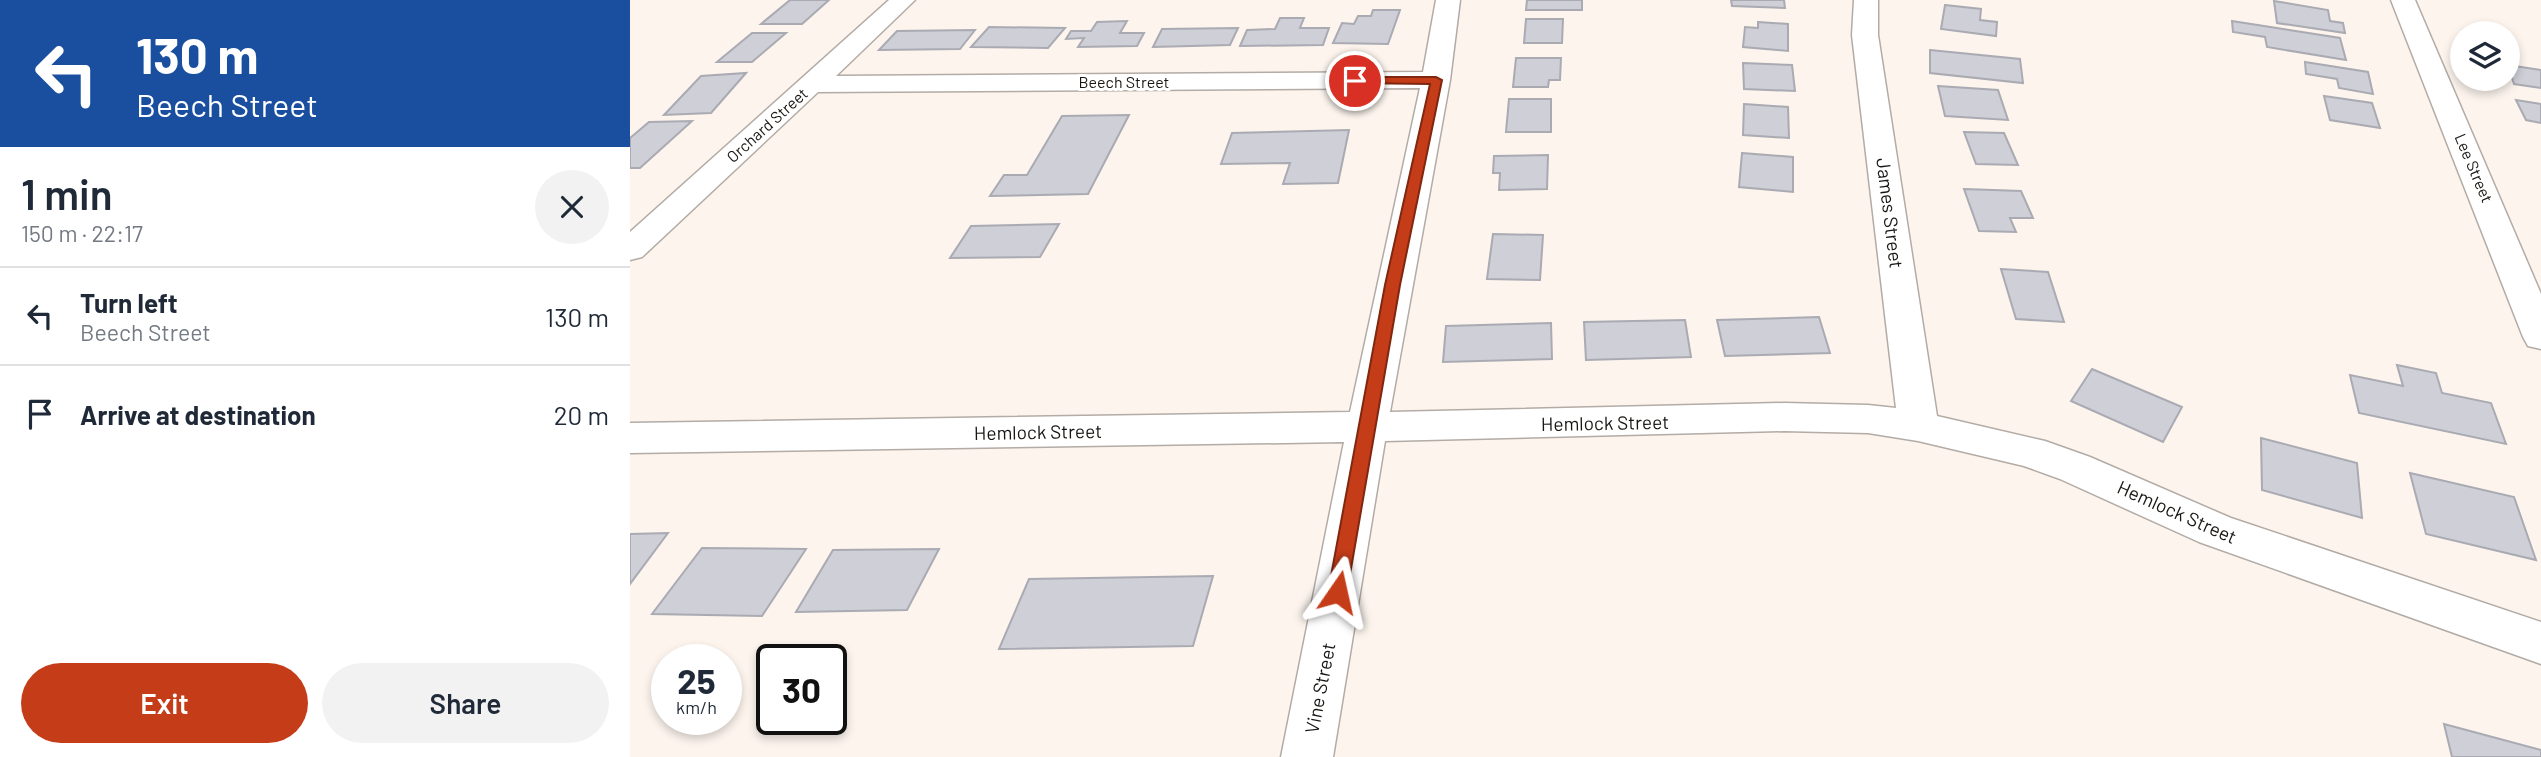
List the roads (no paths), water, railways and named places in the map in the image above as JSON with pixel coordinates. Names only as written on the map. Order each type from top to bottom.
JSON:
[{"type":"street","name":"Orchard Street","points":[[630,250],[903,0]]},
{"type":"street","name":"Vine Street","points":[[1307,757],[1393,285],[1436,80],[1442,24],[1448,0]]},
{"type":"street","name":"James Street","points":[[1867,0],[1865,35],[1918,425]]},
{"type":"street","name":"Lee Street","points":[[2403,0],[2500,230],[2541,337]]},
{"type":"street","name":"Beech Street","points":[[813,84],[1436,80]]},
{"type":"street","name":"Hemlock Street","points":[[630,438],[1369,428],[1784,417],[1868,419],[1918,425],[2029,452],[2087,472],[2267,550],[2541,643]]}]
